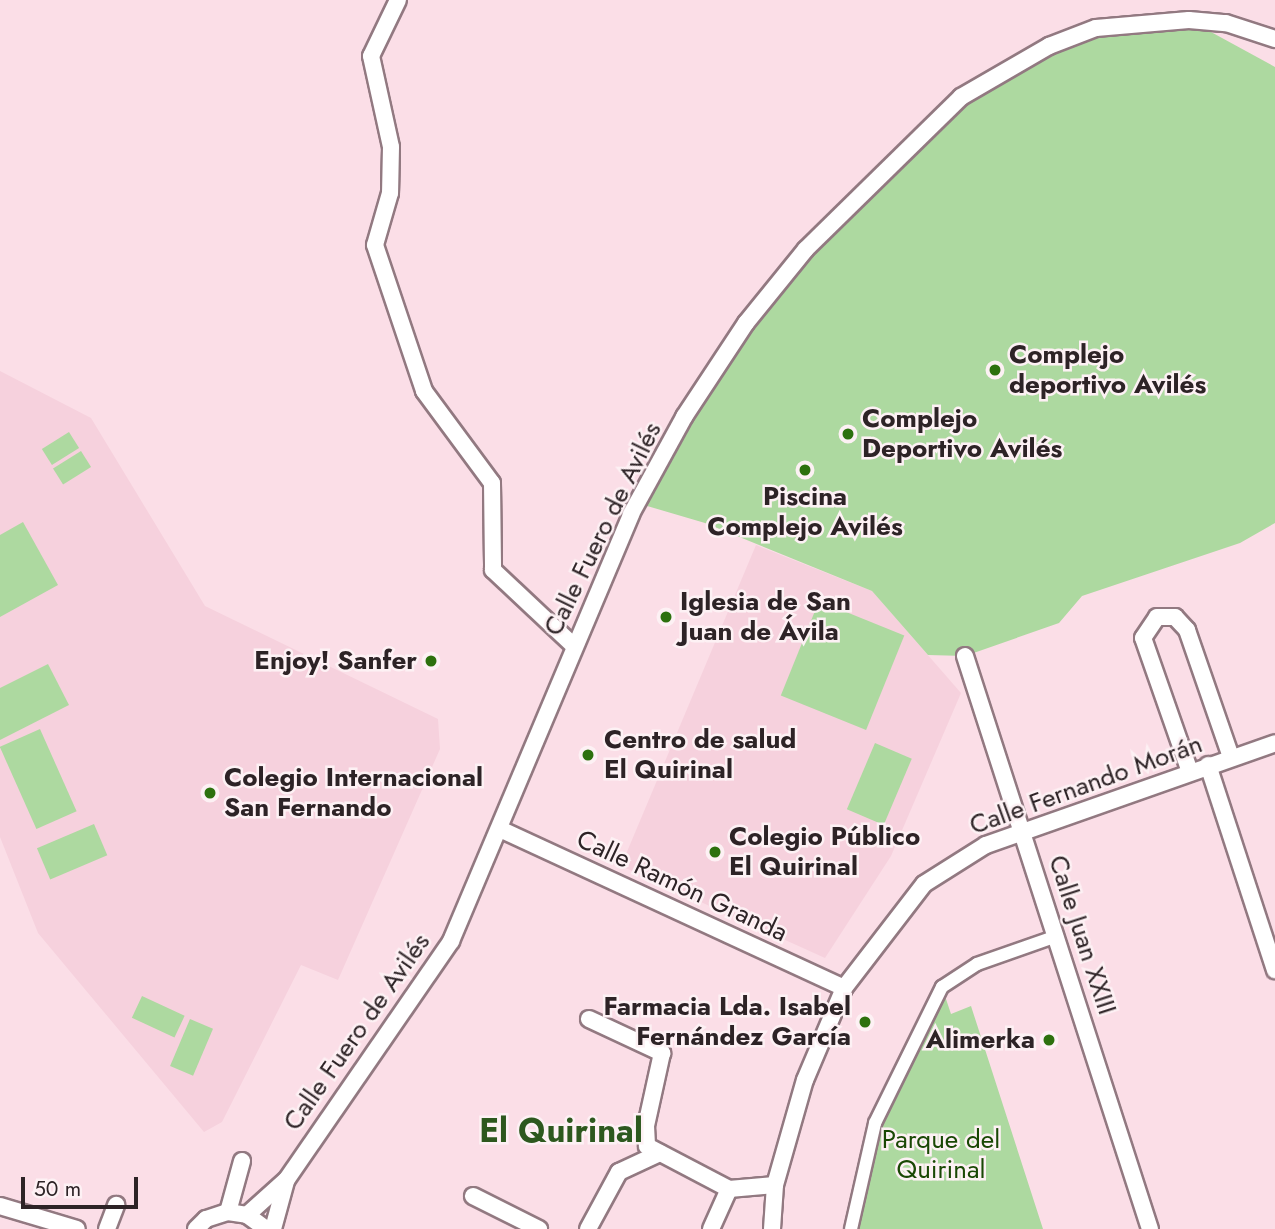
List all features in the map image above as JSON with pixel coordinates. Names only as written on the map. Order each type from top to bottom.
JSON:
[{"type":"street","points":[[398,0],[372,56],[391,147],[390,192],[375,245],[425,391],[492,483],[492,570],[573,645]]},
{"type":"street","name":"Calle Fuero de Avilés","points":[[247,1215],[287,1179],[450,942],[500,829],[573,645],[631,514],[684,417],[746,323],[863,188],[961,97],[1037,52],[1096,28],[1189,20],[1226,23],[1275,39]]},
{"type":"street","points":[[1190,772],[1143,638],[1157,617],[1175,617],[1187,630],[1231,757]]},
{"type":"street","name":"Calle Juan XXIII","points":[[965,656],[1150,1229]]},
{"type":"street","name":"Calle Fernando Morán","points":[[772,1229],[775,1185],[805,1080],[844,988],[924,884],[953,862],[1023,830],[1275,743]]},
{"type":"street","points":[[1208,765],[1275,970]]},
{"type":"street","name":"Calle Ramón Granda","points":[[500,829],[844,988]]},
{"type":"street","points":[[851,1229],[875,1124],[942,987],[977,964],[1057,936]]},
{"type":"street","points":[[589,1019],[662,1053],[646,1126],[647,1146],[729,1189],[775,1185]]},
{"type":"street","points":[[587,1229],[620,1172],[629,1163],[660,1153]]},
{"type":"street","points":[[228,1212],[242,1161]]},
{"type":"street","name":"Calle Fuero de Avilés","points":[[273,1229],[287,1179]]},
{"type":"street","points":[[711,1229],[729,1189]]},
{"type":"street","points":[[473,1196],[539,1229]]},
{"type":"street","points":[[107,1229],[116,1205]]},
{"type":"street","points":[[0,1206],[77,1229]]},
{"type":"street","points":[[196,1229],[206,1219],[228,1212],[247,1215],[266,1229]]},
{"type":"shaded area","name":"Colegio Internacional San Fernando","points":[[0,371],[91,418],[205,606],[438,719],[440,749],[338,980],[301,965],[222,1122],[204,1132],[38,933],[0,837]]},
{"type":"shaded area","points":[[756,545],[872,591],[961,693],[891,856],[825,958],[621,866]]},
{"type":"green space","name":"Complejo deportivo Avilés","points":[[1189,20],[1275,67],[1275,523],[1240,543],[1082,596],[1059,623],[965,656],[928,655],[872,591],[705,523],[637,503],[746,323],[961,97],[1096,28]]},
{"type":"green space","points":[[69,432],[79,448],[52,465],[42,449]]},
{"type":"green space","points":[[81,451],[91,467],[63,485],[53,468]]},
{"type":"green space","points":[[23,522],[58,585],[0,617],[0,535]]},
{"type":"green space","points":[[819,601],[904,635],[866,730],[781,696]]},
{"type":"green space","points":[[48,664],[69,705],[0,740],[0,688]]},
{"type":"green space","points":[[40,729],[77,811],[36,829],[0,747]]},
{"type":"green space","points":[[875,743],[912,759],[884,825],[847,809]]},
{"type":"green space","points":[[94,824],[107,855],[50,880],[37,848]]},
{"type":"green space","name":"Parque del Quirinal","points":[[942,987],[951,1014],[971,1006],[1043,1229],[851,1229],[875,1123]]},
{"type":"green space","points":[[142,996],[185,1016],[174,1038],[132,1018]]},
{"type":"green space","points":[[190,1019],[213,1029],[193,1076],[170,1066]]},
{"type":"place","name":"Complejo deportivo Avilés","points":[[995,370]]},
{"type":"place","name":"Complejo Deportivo Avilés","points":[[848,434]]},
{"type":"place","name":"Piscina Complejo Avilés","points":[[805,470]]},
{"type":"place","name":"Iglesia de San Juan de Ávila","points":[[666,617]]},
{"type":"place","name":"Enjoy! Sanfer","points":[[431,661]]},
{"type":"place","name":"Centro de salud El Quirinal","points":[[588,755]]},
{"type":"place","name":"Colegio Internacional San Fernando","points":[[210,793]]},
{"type":"place","name":"Colegio Público El Quirinal","points":[[715,852]]},
{"type":"place","name":"Farmacia Lda. Isabel Fernández García","points":[[865,1022]]},
{"type":"place","name":"Alimerka","points":[[1049,1040]]},
{"type":"district","name":"El Quirinal","points":[[561,1131]]}]
